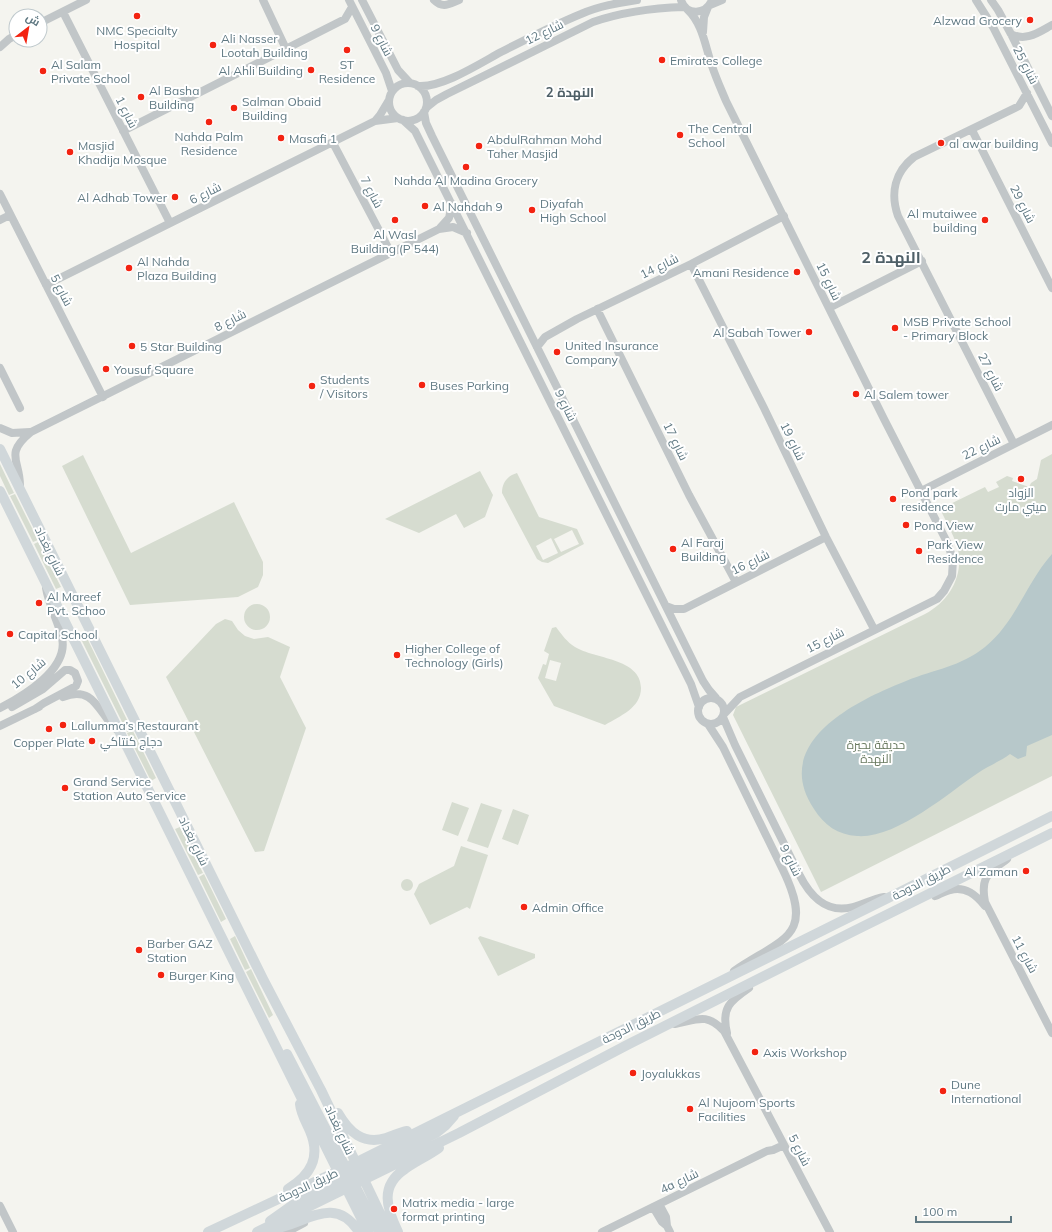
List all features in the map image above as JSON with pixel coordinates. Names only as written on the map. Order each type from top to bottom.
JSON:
[{"type":"main road","name":"شارع بغداد","points":[[0,449],[263,979],[321,1090],[368,1232]]},
{"type":"main road","name":"شارع بغداد","points":[[0,492],[300,1094],[350,1176],[389,1232]]},
{"type":"main road","name":"طريق الدوحة","points":[[350,1176],[419,1131],[458,1111],[1052,816]]},
{"type":"main road","name":"طريق الدوحة","points":[[208,1232],[272,1202],[350,1176],[459,1133],[502,1109],[668,1024],[1052,833]]},
{"type":"main road","points":[[269,1034],[283,1048],[290,1060],[379,1232]]},
{"type":"main road","points":[[321,1090],[332,1103],[348,1128],[360,1137],[376,1140],[388,1138],[405,1131],[419,1131]]},
{"type":"main road","points":[[272,1202],[280,1194],[304,1177],[310,1169],[314,1158],[313,1141],[302,1114],[300,1094]]},
{"type":"main road","points":[[259,1231],[286,1208],[436,1133],[450,1121],[458,1111]]},
{"type":"main road","points":[[398,1232],[390,1217],[387,1197],[393,1181],[404,1169],[436,1150],[459,1133]]},
{"type":"main road","points":[[259,1231],[283,1228],[314,1214],[326,1212],[343,1216],[352,1222],[360,1232]]},
{"type":"street","points":[[48,19],[86,0]]},
{"type":"street","points":[[263,0],[286,49]]},
{"type":"street","name":"شارع 9","points":[[362,0],[398,70],[414,84]]},
{"type":"street","points":[[434,0],[438,4],[443,5],[452,4],[457,1]]},
{"type":"street","points":[[440,0],[450,2],[457,1]]},
{"type":"street","name":"شارع 12","points":[[414,84],[433,85],[584,12],[605,6],[637,0]]},
{"type":"street","points":[[710,4],[722,0]]},
{"type":"street","name":"شارع 25","points":[[976,0],[993,27],[1052,143]]},
{"type":"street","name":"شارع 25","points":[[991,0],[1021,52],[1052,116]]},
{"type":"street","points":[[345,19],[350,3]]},
{"type":"street","name":"شارع 9","points":[[350,3],[386,73],[391,95]]},
{"type":"street","name":"شارع 12","points":[[425,110],[436,100],[447,94],[593,22],[613,16],[650,9],[684,5],[696,12],[701,12],[710,4]]},
{"type":"street","name":"شارع 15","points":[[702,33],[704,28],[704,17],[710,4]]},
{"type":"street","name":"شارع 15","points":[[684,5],[694,16],[702,33],[720,88],[944,536],[948,557],[947,573],[939,590],[921,607],[874,629],[740,697],[718,700]]},
{"type":"street","name":"شارع 1","points":[[63,12],[170,223]]},
{"type":"street","points":[[123,131],[345,19],[353,20],[360,24]]},
{"type":"street","points":[[1011,34],[1020,37],[1030,36],[1052,25]]},
{"type":"street","points":[[1021,52],[1025,42],[1030,36]]},
{"type":"street","points":[[0,47],[8,41]]},
{"type":"street","points":[[403,84],[414,84],[425,93],[427,103],[425,110],[417,119],[407,121],[400,119],[392,113],[389,106],[391,95],[397,86],[403,84]]},
{"type":"street","points":[[1019,106],[1027,93]]},
{"type":"street","name":"شارع 6","points":[[375,121],[391,95]]},
{"type":"street","name":"شارع 27","points":[[1014,444],[904,225],[899,202],[900,186],[911,166],[932,150],[1019,106],[1034,106]]},
{"type":"street","name":"شارع 9","points":[[425,110],[426,123],[432,136],[537,348],[705,686],[718,700]]},
{"type":"street","name":"شارع 9","points":[[400,119],[411,127],[418,136],[691,684],[699,707]]},
{"type":"street","name":"شارع 6","points":[[46,285],[375,121],[400,119]]},
{"type":"street","name":"شارع 29","points":[[972,130],[1052,288]]},
{"type":"street","name":"شارع 7","points":[[332,143],[391,253]]},
{"type":"street","name":"شارع 5","points":[[0,194],[103,397]]},
{"type":"street","name":"شارع 8","points":[[439,229],[449,218],[452,203]]},
{"type":"street","points":[[0,220],[10,215]]},
{"type":"street","name":"شارع 14","points":[[537,348],[545,337],[784,216]]},
{"type":"street","name":"شارع 8","points":[[20,489],[20,477],[15,463],[15,455],[19,443],[31,432],[439,229],[453,227],[467,233]]},
{"type":"street","points":[[829,308],[922,261]]},
{"type":"street","name":"شارع 19","points":[[690,264],[764,408],[826,537],[874,629]]},
{"type":"street","name":"شارع 17","points":[[597,310],[689,495],[736,582]]},
{"type":"street","points":[[532,336],[545,337]]},
{"type":"street","points":[[0,368],[20,408]]},
{"type":"street","name":"شارع 22","points":[[921,491],[1052,425]]},
{"type":"street","name":"شارع 8","points":[[0,428],[12,433],[31,432]]},
{"type":"street","points":[[0,502],[9,510]]},
{"type":"street","points":[[617,535],[628,543],[638,560],[648,570]]},
{"type":"street","name":"شارع 16","points":[[684,609],[826,537]]},
{"type":"street","name":"شارع 10","points":[[0,708],[16,699],[38,683],[52,670],[61,656],[63,647],[62,638],[48,599],[44,579]]},
{"type":"street","points":[[666,606],[674,609],[684,609]]},
{"type":"street","points":[[675,624],[679,614],[684,609]]},
{"type":"street","points":[[0,713],[43,689],[65,670],[75,672],[78,681],[74,688],[0,726]]},
{"type":"street","points":[[35,708],[70,695],[85,696],[98,704],[110,724],[120,733]]},
{"type":"street","name":"شارع 15","points":[[724,715],[740,697]]},
{"type":"street","points":[[712,698],[718,700],[725,708],[724,715],[717,723],[708,724],[701,719],[699,715],[699,707],[704,700],[712,698]]},
{"type":"street","name":"شارع 9","points":[[724,715],[733,741],[803,882],[812,894],[824,904],[840,908],[851,907],[878,898],[894,895]]},
{"type":"street","name":"شارع 9","points":[[708,724],[723,747],[787,876],[795,897],[797,911],[795,923],[792,929],[780,942],[741,965],[720,982]]},
{"type":"street","name":"شارع 11","points":[[986,908],[983,891],[988,875],[1008,859],[1015,851]]},
{"type":"street","name":"شارع 11","points":[[922,898],[951,890],[964,890],[973,893],[986,908],[1052,1033]]},
{"type":"street","name":"شارع 5","points":[[728,1036],[725,1016],[729,1004],[762,977]]},
{"type":"street","name":"شارع 5","points":[[668,1024],[702,1018],[716,1023],[728,1036],[830,1232]]},
{"type":"street","name":"4a شارع","points":[[602,1232],[767,1151],[773,1146],[783,1143]]},
{"type":"street","points":[[0,1206],[13,1230]]},
{"type":"street","points":[[656,1206],[662,1222],[669,1229]]},
{"type":"street","points":[[287,1232],[314,1219],[325,1217],[341,1220],[350,1226],[354,1232]]},
{"type":"green space","name":"حديقة بحيرة النهدة","points":[[1052,454],[1052,776],[821,892],[733,715],[736,707],[925,614],[942,602],[953,586],[957,576],[959,556],[957,546],[940,509],[985,487],[988,492],[999,487],[996,482],[1007,476],[1013,478],[1012,481],[1029,487],[1031,483],[1037,479],[1041,460]]},
{"type":"green space","points":[[83,455],[131,553],[234,502],[263,562],[263,575],[258,587],[238,597],[130,605],[62,466]]},
{"type":"green space","points":[[0,464],[14,493],[9,495],[0,476]]},
{"type":"green space","points":[[480,471],[493,495],[485,517],[464,528],[456,514],[419,533],[385,519]]},
{"type":"green space","points":[[517,473],[539,517],[577,529],[584,544],[548,563],[537,559],[502,493],[506,480],[510,476]],"holes":[[[572,530],[579,544],[561,552],[554,539]],[[551,538],[558,553],[543,560],[536,546]]]},
{"type":"green space","points":[[15,494],[38,540],[33,542],[10,496]]},
{"type":"green space","points":[[38,542],[61,587],[56,589],[34,544]]},
{"type":"green space","points":[[257,604],[266,608],[270,617],[266,626],[257,630],[248,626],[244,617],[248,608]]},
{"type":"green space","points":[[225,619],[232,621],[238,630],[245,636],[254,639],[268,637],[290,647],[280,677],[306,728],[264,851],[255,852],[166,677],[216,624]]},
{"type":"green space","points":[[556,627],[567,641],[575,647],[625,665],[633,671],[639,678],[641,688],[637,701],[629,711],[605,725],[554,706],[538,678],[543,664],[546,665],[549,654],[544,651],[552,628]],"holes":[[[550,660],[561,663],[556,681],[545,678]]]},
{"type":"green space","points":[[86,636],[132,730],[127,732],[81,639]]},
{"type":"green space","points":[[133,731],[156,778],[151,781],[127,733]]},
{"type":"green space","points":[[452,802],[469,808],[458,836],[442,830]]},
{"type":"green space","points":[[481,803],[502,810],[488,848],[467,841]]},
{"type":"green space","points":[[513,809],[529,815],[518,845],[502,839]]},
{"type":"green space","points":[[180,827],[203,873],[198,875],[175,829]]},
{"type":"green space","points":[[461,846],[488,855],[470,909],[467,907],[430,925],[414,894],[419,884],[454,866]]},
{"type":"green space","points":[[204,874],[226,919],[221,922],[199,877]]},
{"type":"green space","points":[[407,879],[411,881],[413,885],[411,889],[407,891],[403,889],[401,885],[403,881]]},
{"type":"green space","points":[[235,936],[250,968],[245,970],[230,939]]},
{"type":"green space","points":[[480,936],[535,954],[535,958],[498,976],[478,938]]},
{"type":"green space","points":[[251,969],[273,1015],[269,1018],[246,972]]},
{"type":"shaded area","points":[[1052,554],[1052,735],[1027,746],[1026,756],[1018,759],[1010,754],[978,773],[920,814],[888,830],[872,835],[850,835],[844,834],[832,828],[822,820],[814,809],[803,785],[803,764],[810,745],[824,728],[843,713],[864,700],[906,681],[947,667],[976,654],[996,637],[1005,626],[1035,577]]},
{"type":"place","name":"NMC Specialty Hospital","points":[[137,16]]},
{"type":"place","name":"Alzwad Grocery","points":[[1030,20]]},
{"type":"place","name":"Ali Nasser Lootah Building","points":[[213,45]]},
{"type":"place","name":"ST Residence","points":[[347,50]]},
{"type":"place","name":"Emirates College","points":[[662,60]]},
{"type":"place","name":"Al Ahli Building","points":[[311,70]]},
{"type":"place","name":"Al Salam Private School","points":[[43,71]]},
{"type":"place","name":"Al Basha Building","points":[[141,97]]},
{"type":"place","name":"Salman Obaid Building","points":[[234,108]]},
{"type":"place","name":"Nahda Palm Residence","points":[[209,122]]},
{"type":"place","name":"The Central School","points":[[680,135]]},
{"type":"place","name":"Masafi 1","points":[[281,138]]},
{"type":"place","name":"al awar building","points":[[941,143]]},
{"type":"place","name":"AbdulRahman Mohd Taher Masjid","points":[[479,146]]},
{"type":"place","name":"Masjid Khadija Mosque","points":[[70,152]]},
{"type":"place","name":"Nahda Al Madina Grocery","points":[[466,167]]},
{"type":"place","name":"Al Adhab Tower","points":[[175,197]]},
{"type":"place","name":"Al Nahdah 9","points":[[425,206]]},
{"type":"place","name":"Diyafah High School","points":[[532,210]]},
{"type":"place","name":"Al Wasl Building (P 544)","points":[[395,220]]},
{"type":"place","name":"Al mutaiwee building","points":[[985,220]]},
{"type":"place","name":"Al Nahda Plaza Building","points":[[129,268]]},
{"type":"place","name":"Amani Residence","points":[[797,272]]},
{"type":"place","name":"MSB Private School - Primary Block","points":[[895,328]]},
{"type":"place","name":"Al Sabah Tower","points":[[809,332]]},
{"type":"place","name":"5 Star Building","points":[[132,346]]},
{"type":"place","name":"United Insurance Company","points":[[557,352]]},
{"type":"place","name":"Yousuf Square","points":[[106,369]]},
{"type":"place","name":"Buses Parking","points":[[422,385]]},
{"type":"place","name":"Students / Visitors","points":[[312,386]]},
{"type":"place","name":"Al Salem tower","points":[[856,394]]},
{"type":"place","name":"الزواد ميني مارت","points":[[1021,479]]},
{"type":"place","name":"Pond park residence","points":[[893,499]]},
{"type":"place","name":"Pond View","points":[[906,525]]},
{"type":"place","name":"Al Faraj Building","points":[[673,549]]},
{"type":"place","name":"Park View Residence","points":[[919,551]]},
{"type":"place","name":"Al Mareef Pvt. Schoo","points":[[39,603]]},
{"type":"place","name":"Capital School","points":[[10,634]]},
{"type":"place","name":"Higher College of Technology (Girls)","points":[[397,655]]},
{"type":"place","name":"Lallumma’s Restaurant","points":[[63,725]]},
{"type":"place","name":"Copper Plate","points":[[49,729]]},
{"type":"place","name":"دجاج كنتاكي","points":[[92,741]]},
{"type":"place","name":"Grand Service Station Auto Service","points":[[65,788]]},
{"type":"place","name":"Al Zaman","points":[[1026,871]]},
{"type":"place","name":"Admin Office","points":[[524,907]]},
{"type":"place","name":"Barber GAZ Station","points":[[139,950]]},
{"type":"place","name":"Burger King","points":[[161,975]]},
{"type":"place","name":"Axis Workshop","points":[[755,1052]]},
{"type":"place","name":"Joyalukkas","points":[[633,1073]]},
{"type":"place","name":"Dune International","points":[[943,1091]]},
{"type":"place","name":"Al Nujoom Sports Facilities","points":[[690,1109]]},
{"type":"place","name":"Matrix media - large format printing","points":[[394,1209]]},
{"type":"district","name":"النهدة 2","points":[[570,92]]},
{"type":"district","name":"النهدة 2","points":[[891,257]]}]
